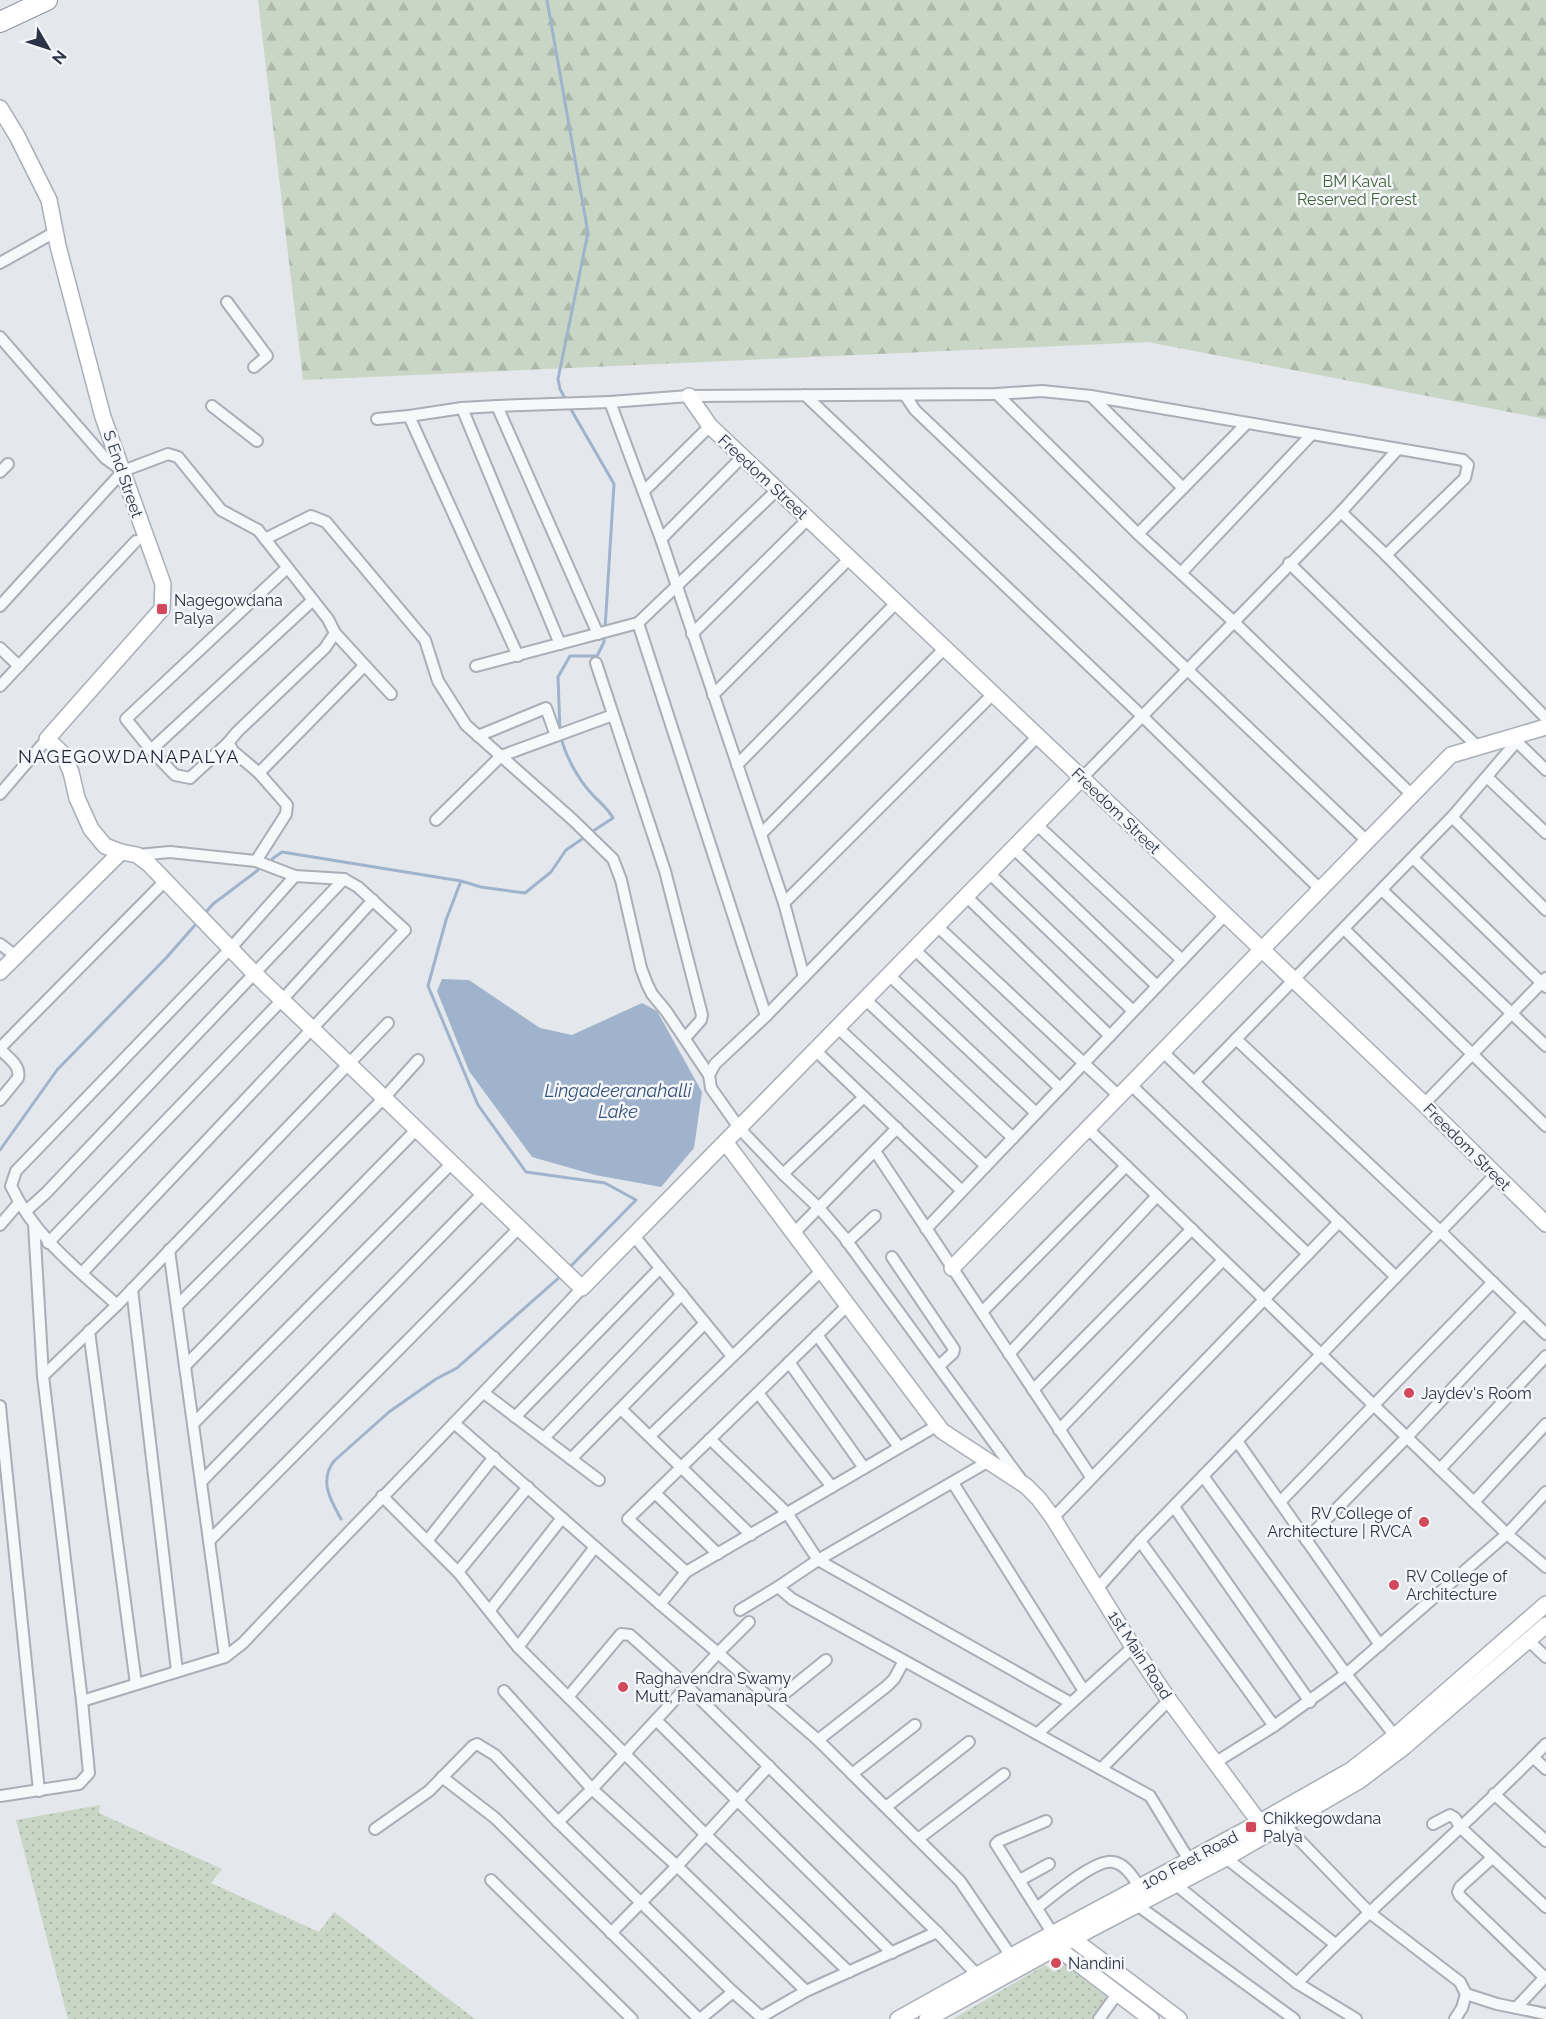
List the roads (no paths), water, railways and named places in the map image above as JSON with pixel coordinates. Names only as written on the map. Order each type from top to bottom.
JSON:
[{"type":"highway","points":[[0,22],[47,0]]},
{"type":"street","name":"S End Street","points":[[0,108],[6,128],[49,200],[55,232],[103,417],[163,584],[162,609],[0,794]]},
{"type":"street","points":[[0,263],[55,232]]},
{"type":"street","points":[[227,302],[267,356],[254,366]]},
{"type":"street","points":[[0,337],[105,458],[123,471]]},
{"type":"street","points":[[378,419],[462,408],[610,402],[689,396],[997,394],[1042,391],[1091,396],[1463,460],[1468,465],[1465,478],[1386,555]]},
{"type":"street","points":[[997,394],[1138,534],[1233,621],[1412,795]]},
{"type":"street","points":[[805,395],[1320,889]]},
{"type":"street","points":[[904,395],[915,410],[1367,841]]},
{"type":"street","name":"Freedom Street","points":[[689,396],[710,426],[742,457],[1424,1104],[1546,1224]]},
{"type":"street","points":[[1091,396],[1184,488]]},
{"type":"street","points":[[610,402],[662,539],[676,587],[784,903],[804,977]]},
{"type":"street","points":[[212,406],[257,441]]},
{"type":"street","points":[[496,406],[598,634]]},
{"type":"street","points":[[462,408],[560,644]]},
{"type":"street","points":[[409,416],[518,656]]},
{"type":"street","points":[[1138,534],[1246,424]]},
{"type":"street","points":[[644,491],[710,426]]},
{"type":"street","points":[[1181,573],[1312,434]]},
{"type":"street","points":[[82,1701],[225,1656],[243,1643],[382,1496],[484,1394],[582,1288],[1341,512],[1398,449]]},
{"type":"street","points":[[0,606],[123,471],[173,454],[203,486],[221,510],[258,530],[328,619],[334,633],[391,694]]},
{"type":"street","points":[[662,539],[742,457]]},
{"type":"street","points":[[476,666],[638,623],[777,490]]},
{"type":"street","points":[[1341,512],[1546,718]]},
{"type":"street","points":[[265,539],[310,516],[326,522],[425,640],[438,681],[466,725],[613,859],[621,880],[641,968],[647,984],[709,1075],[711,1088],[740,1129],[819,1208],[847,1242],[1026,1486]]},
{"type":"street","points":[[692,634],[808,519]]},
{"type":"street","points":[[0,686],[136,541]]},
{"type":"street","points":[[713,695],[849,559]]},
{"type":"street","points":[[1289,563],[1478,747]]},
{"type":"street","points":[[287,568],[126,719],[175,775],[190,778],[325,648],[334,633]]},
{"type":"street","points":[[151,750],[312,600]]},
{"type":"street","points":[[737,765],[896,603]]},
{"type":"street","points":[[638,623],[766,1016]]},
{"type":"street","points":[[0,648],[19,666]]},
{"type":"street","points":[[761,834],[945,648]]},
{"type":"street","points":[[596,663],[665,871],[702,1015],[701,1020],[685,1038]]},
{"type":"street","points":[[260,773],[364,666]]},
{"type":"street","points":[[784,903],[993,694]]},
{"type":"street","points":[[478,735],[546,708],[556,736]]},
{"type":"street","points":[[436,820],[501,756],[613,716]]},
{"type":"street","points":[[952,1268],[1451,754],[1521,737],[1546,727]]},
{"type":"street","points":[[709,1075],[716,1064],[766,1016],[1038,736]]},
{"type":"street","points":[[1521,737],[1546,770]]},
{"type":"street","points":[[1194,1082],[1452,817],[1521,737]]},
{"type":"street","points":[[47,740],[63,754],[71,772],[77,798],[91,829],[105,846],[137,855],[170,852],[256,861],[295,876],[344,879],[358,887],[405,930],[82,1274]]},
{"type":"street","points":[[228,743],[233,751],[260,773],[288,805],[286,814],[256,861]]},
{"type":"street","points":[[1486,777],[1546,833]]},
{"type":"street","points":[[1452,817],[1546,910]]},
{"type":"street","points":[[1036,824],[1182,960]]},
{"type":"street","points":[[1013,848],[1158,986]]},
{"type":"street","points":[[0,972],[121,852]]},
{"type":"street","points":[[137,855],[149,864],[254,973],[582,1288]]},
{"type":"street","points":[[1413,858],[1545,982],[1511,1012],[1424,1104]]},
{"type":"street","points":[[989,873],[1133,1011]]},
{"type":"street","points":[[117,1305],[48,1243],[22,1207],[11,1186],[16,1171],[230,948],[295,876]]},
{"type":"street","points":[[0,1225],[54,1184],[344,879]]},
{"type":"street","points":[[0,1100],[20,1073],[0,1049],[165,881]]},
{"type":"street","points":[[1382,890],[1546,1046]]},
{"type":"street","points":[[966,896],[1110,1036]]},
{"type":"street","points":[[48,1243],[282,1000],[373,900]]},
{"type":"street","points":[[926,1229],[1225,915]]},
{"type":"street","points":[[937,926],[1120,1097]]},
{"type":"street","points":[[1344,930],[1546,1125]]},
{"type":"street","points":[[0,944],[16,956]]},
{"type":"street","points":[[915,949],[1060,1088]]},
{"type":"street","points":[[889,975],[1036,1113]]},
{"type":"street","points":[[866,1000],[1013,1138]]},
{"type":"street","points":[[43,1376],[117,1305],[388,1023]]},
{"type":"street","points":[[838,1028],[986,1166]]},
{"type":"street","points":[[1236,1039],[1546,1334]]},
{"type":"street","points":[[816,1051],[962,1191]]},
{"type":"street","points":[[1163,1052],[1396,1277]]},
{"type":"street","points":[[177,1306],[384,1098],[418,1060]]},
{"type":"street","points":[[1131,1085],[1308,1254]]},
{"type":"street","points":[[783,1174],[864,1097]]},
{"type":"street","points":[[794,1233],[897,1128]]},
{"type":"street","points":[[185,1366],[417,1129]]},
{"type":"street","points":[[1088,1129],[1507,1534],[1546,1567]]},
{"type":"street","name":"1st Main Road","points":[[726,1143],[942,1431],[1026,1486],[1039,1499],[1169,1700],[1264,1828]]},
{"type":"street","points":[[875,1151],[1091,1477]]},
{"type":"street","points":[[193,1424],[452,1163]]},
{"type":"street","points":[[982,1312],[1126,1166]]},
{"type":"street","points":[[1098,1589],[1140,1541],[1495,1175]]},
{"type":"street","points":[[201,1482],[483,1193]]},
{"type":"street","points":[[1009,1354],[1157,1196]]},
{"type":"street","points":[[847,1242],[876,1216]]},
{"type":"street","points":[[1053,1518],[1339,1222]]},
{"type":"street","points":[[0,1796],[80,1785],[89,1773],[43,1376],[34,1224]]},
{"type":"street","points":[[209,1541],[519,1228]]},
{"type":"street","points":[[1033,1390],[1192,1229]]},
{"type":"street","points":[[634,1236],[732,1356]]},
{"type":"street","points":[[170,1250],[225,1656]]},
{"type":"street","points":[[892,1257],[954,1349],[953,1353],[939,1366]]},
{"type":"street","points":[[1059,1430],[1223,1260]]},
{"type":"street","points":[[515,1417],[660,1268]]},
{"type":"street","points":[[650,1436],[822,1270]]},
{"type":"street","points":[[1280,1502],[1493,1282]]},
{"type":"street","points":[[132,1289],[177,1671]]},
{"type":"street","points":[[544,1438],[682,1294]]},
{"type":"street","points":[[686,1572],[628,1519],[848,1305]]},
{"type":"street","points":[[1306,1540],[1407,1437],[1524,1312]]},
{"type":"street","points":[[571,1459],[705,1323]]},
{"type":"street","points":[[89,1331],[136,1684]]},
{"type":"street","points":[[817,1335],[899,1448]]},
{"type":"street","points":[[1440,1469],[1546,1356]]},
{"type":"street","points":[[789,1362],[864,1468]]},
{"type":"street","points":[[758,1393],[832,1487]]},
{"type":"street","points":[[484,1394],[599,1480]]},
{"type":"street","points":[[0,1406],[39,1791]]},
{"type":"street","points":[[621,1408],[751,1534]]},
{"type":"street","points":[[454,1423],[818,1740],[960,1881],[1011,1956]]},
{"type":"street","points":[[660,1604],[686,1572],[938,1425]]},
{"type":"street","points":[[1474,1502],[1546,1425]]},
{"type":"street","points":[[710,1439],[787,1513],[818,1560],[1071,1703]]},
{"type":"street","points":[[1237,1441],[1380,1645]]},
{"type":"street","points":[[427,1541],[494,1457]]},
{"type":"street","points":[[740,1610],[818,1560],[989,1461]]},
{"type":"street","points":[[1203,1476],[1346,1674],[1395,1736]]},
{"type":"street","points":[[953,1483],[1084,1691]]},
{"type":"street","points":[[458,1572],[528,1487]]},
{"type":"street","points":[[1216,1762],[1310,1702],[1346,1674],[1507,1534],[1546,1492]]},
{"type":"street","points":[[655,1493],[718,1554]]},
{"type":"street","points":[[382,1496],[458,1572],[518,1647],[705,1834],[849,1972]]},
{"type":"street","points":[[1174,1507],[1310,1702]]},
{"type":"street","points":[[490,1610],[562,1518]]},
{"type":"street","points":[[1140,1541],[1274,1726]]},
{"type":"street","points":[[518,1647],[595,1547]]},
{"type":"street","points":[[778,1587],[792,1599],[1150,1796],[1190,1860]]},
{"type":"street","name":"100 Feet Road","points":[[927,2019],[1011,1956],[1137,1905],[1226,1858],[1264,1828],[1351,1770],[1395,1736],[1546,1604]]},
{"type":"street","points":[[558,1822],[749,1622]]},
{"type":"street","name":"100 Feet Road","points":[[1279,1819],[1359,1781],[1404,1748],[1546,1625]]},
{"type":"street","points":[[568,1697],[621,1634],[630,1635],[688,1687],[769,1766],[937,1932],[981,1980]]},
{"type":"street","points":[[1529,1641],[1546,1657]]},
{"type":"street","points":[[1037,1734],[1133,1647]]},
{"type":"street","points":[[774,1702],[826,1660]]},
{"type":"street","points":[[818,1740],[887,1686],[894,1679],[904,1661]]},
{"type":"street","points":[[504,1692],[592,1789],[677,1866],[806,1991]]},
{"type":"street","points":[[1101,1769],[1169,1700]]},
{"type":"street","points":[[656,1720],[892,1953]]},
{"type":"street","points":[[852,1774],[915,1725]]},
{"type":"street","points":[[886,1807],[969,1742]]},
{"type":"street","points":[[375,1829],[429,1791],[477,1744],[495,1755],[558,1822],[761,2017],[806,1991],[937,1932]]},
{"type":"street","points":[[1297,1983],[1335,1944],[1546,1744]]},
{"type":"street","points":[[1533,1757],[1546,1768]]},
{"type":"street","points":[[611,1933],[677,1866],[769,1766]]},
{"type":"street","points":[[918,1839],[1004,1774]]},
{"type":"street","points":[[442,1777],[495,1818],[700,2019],[733,1992]]},
{"type":"street","points":[[1494,1794],[1546,1841]]},
{"type":"street","points":[[1433,1824],[1450,1815],[1455,1818],[1460,1827],[1546,1907]]},
{"type":"street","points":[[1279,1819],[1371,1912],[1460,1982],[1466,1994],[1462,2008],[1455,2019]]},
{"type":"street","points":[[1046,1821],[997,1843],[997,1847],[1057,1937],[1117,1995],[1151,2019]]},
{"type":"street","name":"100 Feet Road","points":[[898,2019],[981,1980],[1190,1860],[1264,1828]]},
{"type":"street","points":[[1226,1858],[1335,1944]]},
{"type":"street","points":[[1492,1858],[1460,1887],[1458,1892],[1545,1977],[1516,2008]]},
{"type":"street","points":[[1038,1907],[1094,1867],[1110,1861],[1122,1866],[1140,1887]]},
{"type":"street","points":[[1020,1880],[1049,1864]]},
{"type":"street","points":[[491,1880],[633,2019]]},
{"type":"street","points":[[1175,1884],[1297,1983],[1356,2019]]},
{"type":"street","points":[[1137,1905],[1294,2019]]},
{"type":"street","points":[[1057,1937],[1179,2019]]},
{"type":"street","points":[[1466,1994],[1546,2014]]},
{"type":"street","points":[[1099,2019],[1117,1995]]},
{"type":"water","name":"Lingadeeranahalli Lake","points":[[442,979],[469,980],[540,1028],[572,1035],[642,1003],[657,1011],[702,1092],[694,1148],[661,1187],[595,1175],[532,1157],[469,1071],[437,991]]},
{"type":"waterway","points":[[547,0],[588,233],[558,379],[566,400]]},
{"type":"waterway","points":[[569,406],[614,484],[605,629]]},
{"type":"waterway","points":[[560,731],[558,677],[570,656],[597,656],[604,642],[604,636]]},
{"type":"waterway","points":[[561,737],[577,774],[613,818],[590,833]]},
{"type":"waterway","points":[[569,1268],[636,1200],[605,1183],[526,1172],[478,1105],[428,986],[446,920],[461,881],[481,887],[525,893],[551,872],[566,850],[585,837]]},
{"type":"waterway","points":[[272,859],[282,852],[461,881]]},
{"type":"waterway","points":[[206,912],[213,904],[258,870]]},
{"type":"waterway","points":[[0,1150],[57,1070],[196,924]]},
{"type":"waterway","points":[[341,1519],[330,1497],[327,1483],[327,1476],[334,1461],[389,1412],[436,1379],[457,1368],[562,1275]]},
{"type":"place","name":"Nagegowdana Palya","points":[[162,609]]},
{"type":"place","name":"Jaydev's Room","points":[[1409,1393]]},
{"type":"place","name":"RV College of Architecture | RVCA","points":[[1424,1522]]},
{"type":"place","name":"RV College of Architecture","points":[[1394,1585]]},
{"type":"place","name":"Raghavendra Swamy Mutt, Pavamanapura","points":[[623,1687]]},
{"type":"place","name":"Chikkegowdana Palya","points":[[1251,1827]]},
{"type":"place","name":"Nandini","points":[[1056,1963]]},
{"type":"district","name":"NAGEGOWDANAPALYA","points":[[129,756]]},
{"type":"park label","name":"BM Kaval Reserved Forest","points":[[1357,190]]}]
